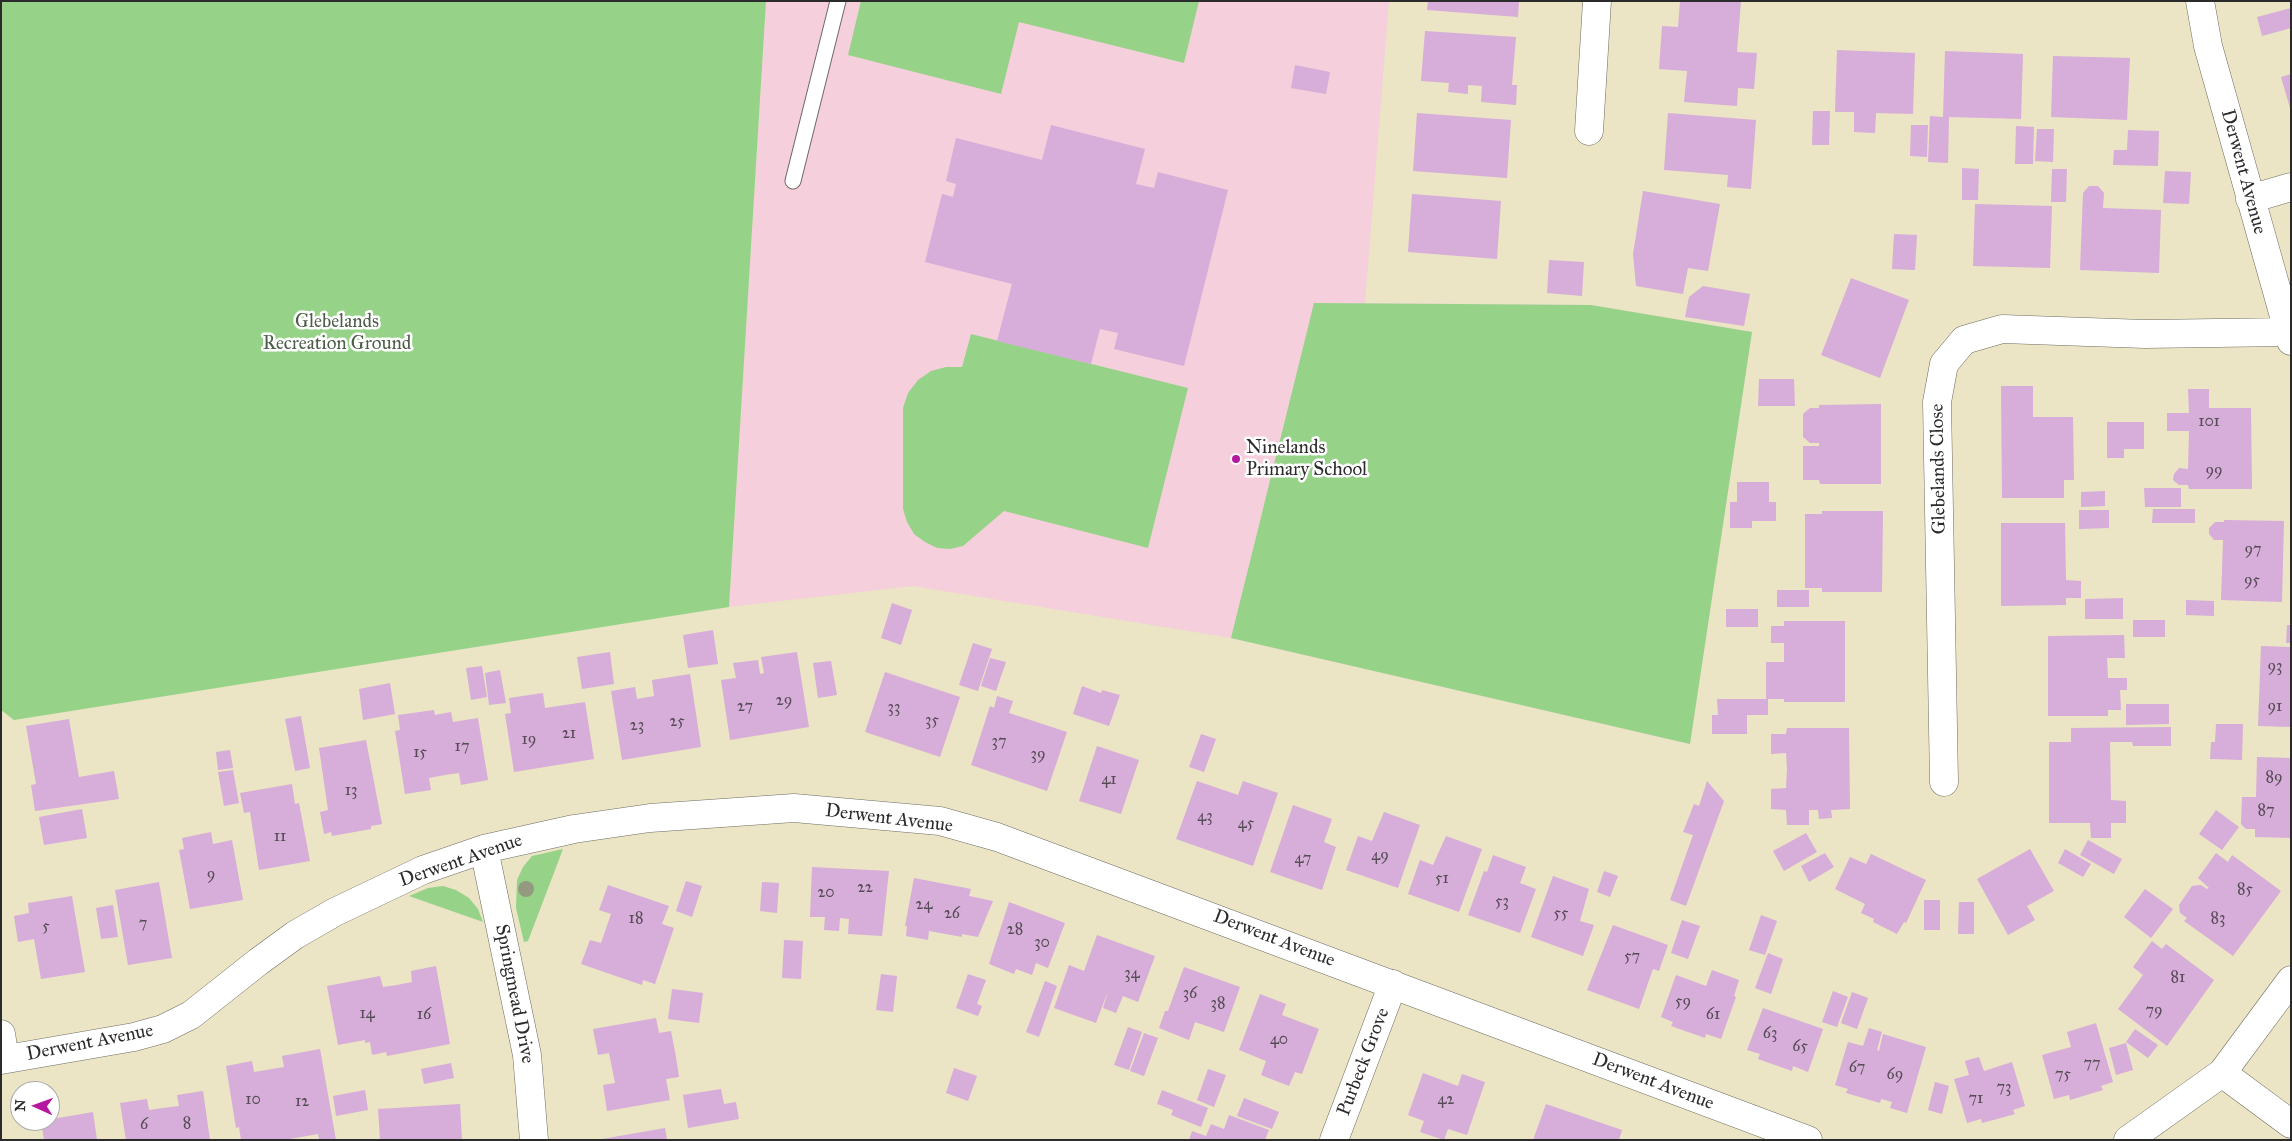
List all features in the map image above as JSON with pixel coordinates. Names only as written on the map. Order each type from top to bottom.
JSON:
[{"type":"street","points":[[1589,131],[1597,1]]},
{"type":"street","name":"Derwent Avenue","points":[[2200,1],[2208,46],[2289,337]]},
{"type":"street","points":[[2250,199],[2291,187]]},
{"type":"street","name":"Glebelands Close","points":[[1944,782],[1937,402],[1944,364],[1964,340],[2002,329],[2289,337]]},
{"type":"street","name":"Derwent Avenue","points":[[3,1051],[134,1037],[163,1029],[191,1015],[258,962],[295,936],[335,912],[423,870],[484,849],[574,829],[650,818],[794,808],[940,821],[1006,840],[1808,1140]]},
{"type":"street","name":"Springmead Drive","points":[[484,849],[527,1054],[533,1102],[534,1140]]},
{"type":"street","points":[[2128,1140],[2222,1072],[2291,980]]},
{"type":"street","name":"Purbeck Grove","points":[[1334,1140],[1393,984]]},
{"type":"street","points":[[2222,1072],[2291,1124]]},
{"type":"lane","points":[[793,181],[838,1]]},
{"type":"shaded area","name":"Ninelands Primary School","points":[[766,1],[1389,1],[1365,303],[1591,305],[1752,332],[1690,744],[1231,638],[913,586],[729,607]]},
{"type":"green space","name":"Glebelands Recreation Ground","points":[[1,1],[766,1],[729,607],[14,720],[1,710]]},
{"type":"green space","points":[[861,1],[1199,1],[1184,63],[1019,22],[1001,94],[848,55]]},
{"type":"green space","points":[[1314,303],[1591,305],[1752,332],[1690,744],[1231,638]]},
{"type":"green space","points":[[971,334],[1188,388],[1148,548],[1004,511],[963,546],[950,549],[937,548],[914,534],[907,522],[903,509],[903,408],[908,393],[918,380],[931,371],[946,367],[962,367]]},
{"type":"green space","points":[[563,849],[528,941],[524,942],[516,908],[517,880],[523,867],[532,856]]},
{"type":"green space","points":[[443,886],[456,890],[469,898],[478,909],[483,922],[409,896],[428,888]]},
{"type":"building","points":[[1428,1],[1519,1],[1518,17],[1427,10]]},
{"type":"building","points":[[1680,1],[1741,1],[1737,52],[1757,53],[1754,89],[1738,88],[1737,106],[1684,102],[1687,71],[1659,69],[1662,26],[1678,27]]},
{"type":"building","points":[[2291,8],[2291,28],[2262,36],[2257,17]]},
{"type":"building","points":[[1425,31],[1516,37],[1512,85],[1517,85],[1516,105],[1481,102],[1482,86],[1468,85],[1468,94],[1448,92],[1449,83],[1421,81]]},
{"type":"building","points":[[1837,50],[1915,53],[1913,114],[1876,113],[1875,133],[1854,132],[1854,112],[1835,112]]},
{"type":"building","points":[[1945,51],[2023,54],[2021,119],[1949,117],[1948,163],[1928,162],[1930,116],[1943,117]]},
{"type":"building","points":[[2053,56],[2130,58],[2127,120],[2051,117]]},
{"type":"building","points":[[1295,65],[1330,72],[1326,94],[1291,88]]},
{"type":"building","points":[[2291,74],[2291,108],[2290,108],[2281,77]]},
{"type":"building","points":[[1813,111],[1830,111],[1829,145],[1812,145]]},
{"type":"building","points":[[1417,113],[1511,120],[1507,178],[1413,171]]},
{"type":"building","points":[[1668,113],[1756,120],[1751,189],[1727,187],[1728,175],[1664,170]]},
{"type":"building","points":[[1051,125],[1145,149],[1136,184],[1154,188],[1158,172],[1228,190],[1184,366],[1114,349],[1118,333],[1100,329],[1091,364],[997,341],[1012,284],[925,262],[942,194],[953,197],[956,184],[946,181],[956,138],[1042,160]]},
{"type":"building","points":[[1911,125],[1928,125],[1927,157],[1910,156]]},
{"type":"building","points":[[2016,126],[2034,127],[2033,164],[2015,164]]},
{"type":"building","points":[[2037,129],[2054,129],[2053,162],[2035,161]]},
{"type":"building","points":[[2128,130],[2159,131],[2158,166],[2113,165],[2114,150],[2127,150]]},
{"type":"building","points":[[1962,168],[1979,169],[1978,200],[1962,200]]},
{"type":"building","points":[[2052,169],[2067,169],[2066,202],[2051,202]]},
{"type":"building","points":[[2165,171],[2191,172],[2189,204],[2163,203]]},
{"type":"building","points":[[2089,186],[2098,186],[2104,193],[2103,208],[2161,210],[2159,273],[2080,270],[2083,193]]},
{"type":"building","points":[[1643,191],[1720,204],[1708,271],[1688,268],[1683,294],[1636,286],[1633,254]]},
{"type":"building","points":[[1412,194],[1501,201],[1497,259],[1408,252]]},
{"type":"building","points":[[1975,204],[2052,206],[2050,268],[1973,266]]},
{"type":"building","points":[[1894,234],[1917,235],[1915,270],[1892,269]]},
{"type":"building","points":[[1549,260],[1584,262],[1582,296],[1547,293]]},
{"type":"building","points":[[1851,278],[1909,300],[1880,378],[1821,355]]},
{"type":"building","points":[[1703,286],[1750,294],[1744,326],[1685,317],[1689,297]]},
{"type":"building","points":[[1759,379],[1794,379],[1795,406],[1758,406]]},
{"type":"building","points":[[2001,386],[2033,386],[2033,417],[2073,417],[2074,480],[2064,480],[2064,498],[2002,498]]},
{"type":"building","points":[[2188,389],[2209,389],[2209,408],[2251,408],[2252,489],[2189,489],[2188,485],[2179,485],[2173,480],[2174,474],[2179,468],[2188,469],[2189,431],[2167,431],[2167,413],[2189,413]]},
{"type":"building","points":[[1881,404],[1881,484],[1820,484],[1819,480],[1803,480],[1803,446],[1819,446],[1819,443],[1810,443],[1803,437],[1803,414],[1810,408],[1819,408],[1819,405]]},
{"type":"building","points":[[2107,422],[2144,422],[2144,449],[2124,449],[2124,458],[2107,458]]},
{"type":"building","points":[[1737,482],[1769,482],[1769,502],[1776,502],[1776,521],[1752,521],[1752,528],[1730,528],[1730,502],[1737,502]]},
{"type":"building","points":[[2144,488],[2181,488],[2181,507],[2145,507]]},
{"type":"building","points":[[2105,491],[2105,506],[2081,507],[2081,492]]},
{"type":"building","points":[[2153,509],[2195,509],[2195,523],[2152,523]]},
{"type":"building","points":[[2079,510],[2109,510],[2109,528],[2079,529]]},
{"type":"building","points":[[1822,511],[1883,511],[1882,592],[1822,592],[1822,588],[1805,588],[1805,514],[1822,514]]},
{"type":"building","points":[[2224,520],[2284,521],[2282,602],[2221,600],[2223,540],[2214,540],[2209,534],[2209,528],[2215,522],[2224,522]]},
{"type":"building","points":[[2001,523],[2065,523],[2066,580],[2081,581],[2081,598],[2066,598],[2066,605],[2001,606]]},
{"type":"building","points":[[1777,590],[1809,590],[1809,607],[1777,607]]},
{"type":"building","points":[[2123,598],[2123,619],[2085,619],[2085,599]]},
{"type":"building","points":[[2186,600],[2214,601],[2214,616],[2186,615]]},
{"type":"building","points":[[892,603],[912,610],[901,645],[881,638]]},
{"type":"building","points":[[1726,609],[1758,609],[1758,627],[1726,627]]},
{"type":"building","points":[[2133,620],[2165,620],[2165,637],[2133,637]]},
{"type":"building","points":[[1784,621],[1845,621],[1845,702],[1784,702],[1784,699],[1768,699],[1768,715],[1747,715],[1747,734],[1712,734],[1712,715],[1718,715],[1717,699],[1766,699],[1766,662],[1784,662],[1784,643],[1771,643],[1771,626],[1784,626]]},
{"type":"building","points":[[2287,625],[2291,625],[2291,643],[2286,643]]},
{"type":"building","points":[[713,630],[718,664],[688,668],[683,635]]},
{"type":"building","points":[[2124,635],[2125,658],[2107,658],[2108,678],[2127,678],[2127,690],[2120,690],[2121,710],[2108,710],[2108,716],[2048,716],[2048,636]]},
{"type":"building","points":[[973,643],[992,649],[978,691],[959,685]]},
{"type":"building","points":[[2261,646],[2291,647],[2291,727],[2258,726]]},
{"type":"building","points":[[610,652],[614,684],[582,689],[577,657]]},
{"type":"building","points":[[797,652],[809,727],[730,740],[721,680],[736,678],[733,663],[758,660],[760,674],[764,673],[761,657]]},
{"type":"building","points":[[990,658],[1006,662],[996,691],[981,686]]},
{"type":"building","points":[[831,661],[837,695],[818,698],[813,663]]},
{"type":"building","points":[[482,666],[487,697],[471,700],[466,668]]},
{"type":"building","points":[[500,670],[506,703],[489,705],[485,673]]},
{"type":"building","points":[[885,672],[960,697],[940,757],[865,732]]},
{"type":"building","points":[[690,674],[701,747],[622,760],[611,691],[635,687],[637,699],[654,696],[652,680]]},
{"type":"building","points":[[390,683],[395,714],[363,720],[359,689]]},
{"type":"building","points":[[1082,686],[1101,693],[1102,690],[1120,695],[1109,726],[1073,714]]},
{"type":"building","points":[[543,693],[545,708],[585,702],[594,759],[514,772],[505,714],[511,713],[509,698]]},
{"type":"building","points":[[997,696],[1013,701],[1009,713],[1067,732],[1047,791],[971,765],[990,706],[994,708]]},
{"type":"building","points":[[2126,704],[2169,704],[2169,724],[2126,725]]},
{"type":"building","points":[[434,710],[435,715],[451,712],[453,722],[478,718],[488,780],[461,785],[459,773],[445,775],[429,778],[431,790],[405,794],[395,731],[400,730],[398,715]]},
{"type":"building","points":[[301,716],[310,768],[295,771],[285,719]]},
{"type":"building","points":[[69,719],[79,777],[114,771],[119,799],[35,811],[31,785],[36,784],[26,726]]},
{"type":"building","points":[[2216,724],[2243,724],[2242,760],[2210,759],[2211,742],[2215,742]]},
{"type":"building","points":[[2171,727],[2171,746],[2133,746],[2132,742],[2110,742],[2111,800],[2126,801],[2126,823],[2111,823],[2111,838],[2091,838],[2090,823],[2049,823],[2049,742],[2071,742],[2071,728]]},
{"type":"building","points":[[1787,728],[1849,728],[1850,809],[1831,810],[1832,818],[1819,819],[1818,810],[1809,810],[1809,825],[1787,825],[1786,810],[1771,809],[1771,789],[1786,788],[1787,769],[1786,753],[1771,754],[1771,734],[1786,734]]},
{"type":"building","points":[[1201,734],[1216,739],[1204,772],[1189,767]]},
{"type":"building","points":[[366,740],[382,824],[371,826],[371,829],[332,836],[331,832],[324,834],[320,812],[328,810],[319,748]]},
{"type":"building","points":[[1097,746],[1139,760],[1121,814],[1079,801]]},
{"type":"building","points":[[230,750],[233,768],[218,770],[216,752]]},
{"type":"building","points":[[2257,757],[2291,758],[2291,838],[2255,837],[2255,829],[2246,829],[2241,824],[2242,797],[2256,797]]},
{"type":"building","points":[[233,770],[239,803],[224,806],[218,772]]},
{"type":"building","points":[[1197,781],[1238,795],[1243,781],[1278,793],[1253,866],[1176,839]]},
{"type":"building","points":[[1707,781],[1724,801],[1686,906],[1670,900],[1693,835],[1683,832],[1694,804],[1699,806]]},
{"type":"building","points":[[292,784],[295,804],[299,803],[310,861],[259,870],[250,812],[244,813],[240,793]]},
{"type":"building","points":[[1293,805],[1332,819],[1324,842],[1336,847],[1322,890],[1270,872]]},
{"type":"building","points":[[82,809],[87,838],[44,845],[39,817]]},
{"type":"building","points":[[2216,810],[2239,827],[2222,850],[2199,834]]},
{"type":"building","points":[[1384,812],[1420,825],[1398,888],[1346,870],[1358,836],[1372,841]]},
{"type":"building","points":[[211,832],[213,844],[232,840],[243,900],[190,909],[179,850],[184,849],[182,838]]},
{"type":"building","points":[[1806,833],[1817,852],[1784,871],[1773,851]]},
{"type":"building","points":[[1446,836],[1482,849],[1459,912],[1408,894],[1420,860],[1433,865]]},
{"type":"building","points":[[2088,840],[2122,859],[2114,874],[2080,855]]},
{"type":"building","points":[[2030,849],[2054,891],[2027,906],[2035,920],[2008,935],[1977,879]]},
{"type":"building","points":[[2065,849],[2091,864],[2083,877],[2058,863]]},
{"type":"building","points":[[1825,853],[1834,867],[1809,882],[1801,866]]},
{"type":"building","points":[[2216,853],[2228,862],[2232,855],[2281,891],[2233,956],[2184,921],[2187,918],[2180,913],[2179,905],[2192,886],[2201,885],[2207,889],[2209,888],[2198,878]]},
{"type":"building","points":[[1871,854],[1926,880],[1906,923],[1904,922],[1897,934],[1873,922],[1874,919],[1861,913],[1865,904],[1835,889],[1850,857],[1866,864]]},
{"type":"building","points":[[1493,855],[1526,867],[1520,883],[1536,889],[1520,933],[1468,915],[1484,871],[1487,872]]},
{"type":"building","points":[[812,867],[889,871],[882,936],[848,934],[849,919],[840,918],[839,931],[824,930],[825,917],[810,917]]},
{"type":"building","points":[[1604,871],[1618,876],[1610,897],[1597,892]]},
{"type":"building","points":[[1553,876],[1589,889],[1580,921],[1594,925],[1583,956],[1531,937]]},
{"type":"building","points":[[914,878],[971,889],[969,896],[993,901],[978,937],[962,934],[962,937],[929,931],[928,940],[906,936],[907,926],[905,926]]},
{"type":"building","points":[[686,881],[702,886],[692,917],[676,911]]},
{"type":"building","points":[[159,882],[172,958],[128,965],[115,890]]},
{"type":"building","points":[[762,882],[779,883],[777,913],[760,911]]},
{"type":"building","points":[[608,885],[669,906],[662,924],[674,928],[655,984],[643,980],[642,985],[581,964],[590,940],[601,943],[611,914],[599,910]]},
{"type":"building","points":[[2145,889],[2173,909],[2151,938],[2124,917]]},
{"type":"building","points":[[72,896],[85,972],[41,979],[34,939],[18,942],[14,916],[29,913],[28,903]]},
{"type":"building","points":[[1924,900],[1940,900],[1940,930],[1924,930]]},
{"type":"building","points":[[1009,902],[1065,923],[1048,968],[1036,963],[1032,975],[1016,969],[1014,974],[989,964]]},
{"type":"building","points":[[1959,902],[1974,902],[1974,934],[1958,934]]},
{"type":"building","points":[[113,905],[118,937],[101,939],[96,908]]},
{"type":"building","points":[[1761,915],[1777,921],[1765,955],[1749,950]]},
{"type":"building","points":[[1682,920],[1700,926],[1688,959],[1671,953]]},
{"type":"building","points":[[1613,925],[1668,945],[1659,971],[1653,969],[1639,1009],[1587,990]]},
{"type":"building","points":[[1097,935],[1155,956],[1138,1002],[1123,996],[1116,1013],[1103,1008],[1108,991],[1096,1023],[1054,1008],[1069,965],[1084,971]]},
{"type":"building","points":[[784,940],[803,941],[801,979],[782,978]]},
{"type":"building","points":[[2152,941],[2162,949],[2166,944],[2214,980],[2167,1046],[2118,1009],[2143,975],[2133,967]]},
{"type":"building","points":[[1768,953],[1783,959],[1771,994],[1755,988]]},
{"type":"building","points":[[436,966],[450,1044],[387,1056],[386,1052],[372,1055],[370,1042],[365,1043],[365,1040],[338,1045],[327,986],[380,976],[383,987],[397,985],[412,982],[411,971]]},
{"type":"building","points":[[1184,967],[1240,987],[1224,1032],[1195,1022],[1189,1040],[1159,1028],[1165,1011],[1168,1011]]},
{"type":"building","points":[[1712,970],[1739,980],[1734,996],[1736,997],[1721,1039],[1706,1034],[1705,1038],[1671,1026],[1673,1022],[1661,1017],[1676,975],[1706,986]]},
{"type":"building","points":[[881,974],[897,976],[893,1012],[876,1010]]},
{"type":"building","points":[[968,974],[986,980],[977,1004],[982,1006],[978,1016],[956,1008]]},
{"type":"building","points":[[1045,981],[1057,986],[1039,1037],[1026,1032]]},
{"type":"building","points":[[672,989],[703,993],[699,1023],[668,1019]]},
{"type":"building","points":[[1833,991],[1848,997],[1837,1027],[1822,1022]]},
{"type":"building","points":[[1852,992],[1868,998],[1857,1029],[1841,1023]]},
{"type":"building","points":[[1260,994],[1286,1004],[1282,1015],[1319,1029],[1302,1074],[1295,1072],[1289,1086],[1261,1075],[1266,1061],[1239,1050]]},
{"type":"building","points":[[1763,1008],[1823,1029],[1808,1072],[1793,1066],[1792,1071],[1758,1059],[1760,1054],[1747,1050]]},
{"type":"building","points":[[656,1018],[659,1033],[671,1031],[676,1057],[679,1077],[666,1079],[670,1100],[607,1111],[603,1085],[615,1083],[609,1053],[598,1055],[593,1029]]},
{"type":"building","points":[[2096,1023],[2113,1082],[2101,1086],[2103,1090],[2070,1100],[2069,1095],[2054,1099],[2042,1055],[2071,1047],[2067,1032]]},
{"type":"building","points":[[1128,1027],[1142,1032],[1129,1070],[1114,1065]]},
{"type":"building","points":[[1869,1028],[1882,1032],[1877,1050],[1879,1051],[1883,1034],[1926,1047],[1907,1113],[1890,1108],[1892,1102],[1881,1099],[1880,1103],[1846,1093],[1848,1089],[1835,1085],[1848,1042],[1863,1046]]},
{"type":"building","points":[[2135,1029],[2158,1045],[2148,1058],[2126,1042]]},
{"type":"building","points":[[1144,1033],[1158,1038],[1144,1076],[1130,1071]]},
{"type":"building","points":[[2126,1043],[2133,1070],[2116,1075],[2109,1048]]},
{"type":"building","points":[[320,1049],[336,1140],[319,1140],[318,1134],[284,1140],[241,1140],[239,1127],[236,1128],[226,1066],[252,1061],[254,1072],[284,1067],[282,1056]]},
{"type":"building","points":[[1979,1057],[1984,1071],[2012,1062],[2025,1106],[2013,1110],[2015,1114],[1982,1123],[1981,1119],[1967,1123],[1954,1079],[1969,1075],[1965,1061]]},
{"type":"building","points":[[451,1063],[454,1078],[424,1084],[421,1069]]},
{"type":"building","points":[[954,1068],[977,1076],[968,1101],[946,1093]]},
{"type":"building","points":[[1208,1069],[1226,1075],[1214,1107],[1197,1100]]},
{"type":"building","points":[[1423,1073],[1458,1086],[1462,1074],[1485,1082],[1467,1135],[1448,1129],[1444,1140],[1420,1132],[1424,1121],[1408,1115]]},
{"type":"building","points":[[1935,1082],[1949,1086],[1942,1114],[1928,1110]]},
{"type":"building","points":[[721,1089],[724,1104],[736,1102],[739,1119],[688,1128],[683,1095]]},
{"type":"building","points":[[365,1090],[368,1110],[336,1116],[333,1096]]},
{"type":"building","points":[[1162,1090],[1208,1108],[1201,1127],[1171,1115],[1173,1110],[1157,1104]]},
{"type":"building","points":[[203,1091],[210,1140],[126,1140],[120,1103],[147,1099],[149,1110],[179,1106],[177,1095]]},
{"type":"building","points":[[1244,1098],[1279,1112],[1272,1129],[1237,1116]]},
{"type":"building","points":[[460,1104],[462,1140],[380,1140],[378,1109]]},
{"type":"building","points":[[1546,1104],[1622,1130],[1619,1140],[1533,1140]]},
{"type":"building","points":[[93,1112],[97,1140],[44,1140],[43,1131],[60,1131],[60,1118]]},
{"type":"building","points":[[1229,1115],[1269,1130],[1265,1140],[1189,1140],[1192,1131],[1206,1136],[1211,1124],[1224,1129]]},
{"type":"building","points":[[665,1128],[667,1140],[602,1140],[602,1139]]},
{"type":"place","name":"Ninelands Primary School","points":[[1236,459]]}]
